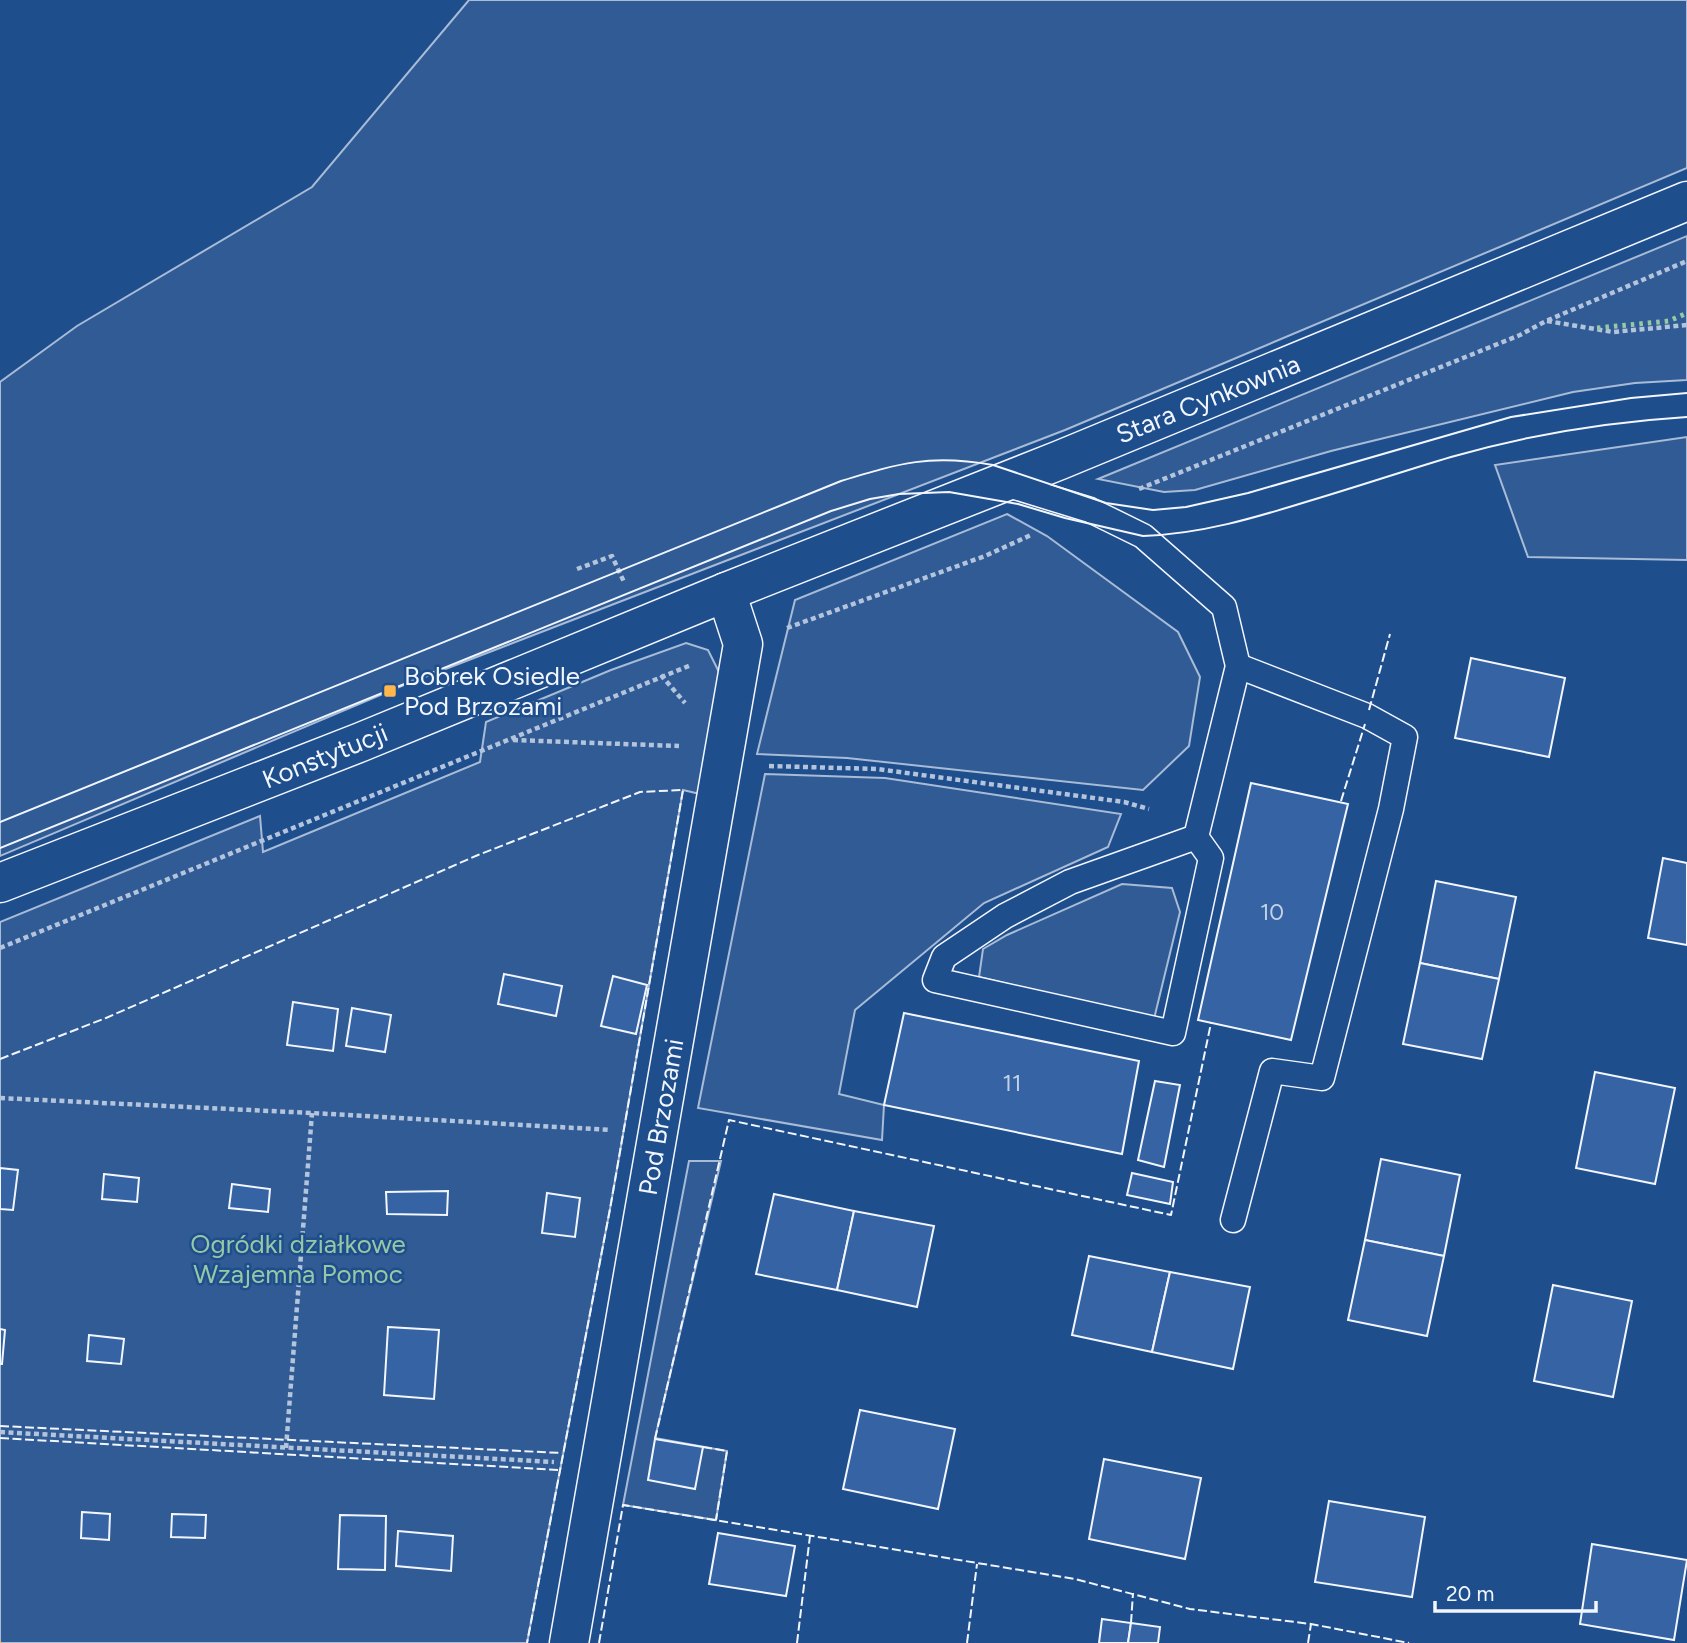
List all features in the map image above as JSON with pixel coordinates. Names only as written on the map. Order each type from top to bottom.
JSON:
[{"type":"street","name":"Stara Cynkownia","points":[[726,592],[1002,483],[1687,201]]},
{"type":"street","name":"Konstytucji","points":[[0,883],[361,743],[726,592]]},
{"type":"street","name":"Pod Brzozami","points":[[569,1643],[743,644],[726,592]]},
{"type":"lane","points":[[1002,483],[1090,509],[1143,536],[1224,607],[1238,666],[1198,830],[1211,858],[1174,1033],[935,980],[944,957],[1005,916],[1070,882],[1198,830]]},
{"type":"lane","points":[[1233,1220],[1272,1071],[1322,1078],[1391,809],[1405,737],[1367,716],[1238,666]]},
{"type":"path","points":[[0,948],[743,644],[985,556],[1065,518],[1520,335],[1546,321],[1687,261]]},
{"type":"path","points":[[1546,321],[1614,332],[1687,325]]},
{"type":"path","points":[[577,569],[612,556],[662,677],[724,756]]},
{"type":"path","points":[[508,740],[877,769],[1124,802],[1198,830]]},
{"type":"path","points":[[0,1098],[312,1112],[624,1131],[657,1136]]},
{"type":"path","points":[[286,1448],[312,1112]]},
{"type":"path","points":[[0,1432],[600,1465]]},
{"type":"shaded area","points":[[469,0],[1687,0],[1687,168],[1065,430],[404,685],[0,856],[0,382],[77,326],[312,187]]},
{"type":"shaded area","points":[[1687,236],[1687,380],[1635,383],[1573,392],[1331,451],[1195,490],[1164,492],[1098,479]]},
{"type":"shaded area","points":[[1687,437],[1687,560],[1528,557],[1495,465]]},
{"type":"shaded area","points":[[1007,514],[1047,536],[1178,632],[1200,677],[1189,746],[1143,790],[847,758],[757,754],[795,600]]},
{"type":"shaded area","name":"Ogródki działkowe Wzajemna Pomoc","points":[[686,643],[708,650],[725,684],[700,794],[683,790],[610,1209],[527,1643],[0,1643],[0,922],[260,816],[263,852],[480,762],[486,722],[611,670]]},
{"type":"shaded area","points":[[765,774],[885,778],[1121,814],[1108,847],[984,903],[855,1010],[839,1094],[884,1105],[882,1140],[698,1108]]},
{"type":"shaded area","points":[[1122,884],[1172,888],[1180,912],[1154,1019],[979,977],[983,949],[1007,935]]},
{"type":"shaded area","points":[[689,1161],[721,1161],[655,1438],[727,1451],[716,1520],[623,1505]]},
{"type":"building","points":[[1471,658],[1565,678],[1549,757],[1455,738]]},
{"type":"building","points":[[1251,783],[1348,804],[1291,1040],[1198,1020]]},
{"type":"building","points":[[1663,858],[1687,863],[1687,945],[1648,938]]},
{"type":"building","points":[[1436,881],[1516,897],[1499,979],[1420,963]]},
{"type":"building","points":[[1420,963],[1499,979],[1482,1059],[1403,1044]]},
{"type":"building","points":[[504,974],[562,986],[556,1016],[498,1004]]},
{"type":"building","points":[[613,976],[647,985],[636,1034],[601,1026]]},
{"type":"building","points":[[293,1002],[338,1009],[333,1051],[287,1045]]},
{"type":"building","points":[[352,1008],[391,1015],[385,1052],[346,1046]]},
{"type":"building","points":[[904,1013],[1139,1061],[1122,1154],[884,1105]]},
{"type":"building","points":[[1595,1072],[1675,1088],[1655,1184],[1576,1168]]},
{"type":"building","points":[[1155,1081],[1180,1085],[1164,1167],[1138,1160]]},
{"type":"building","points":[[1381,1159],[1460,1175],[1444,1256],[1365,1240]]},
{"type":"building","points":[[0,1168],[18,1170],[13,1210],[0,1209]]},
{"type":"building","points":[[1132,1173],[1173,1182],[1170,1204],[1127,1195]]},
{"type":"building","points":[[104,1174],[139,1178],[137,1202],[102,1199]]},
{"type":"building","points":[[232,1184],[270,1189],[268,1212],[229,1208]]},
{"type":"building","points":[[448,1191],[447,1215],[387,1214],[386,1192]]},
{"type":"building","points":[[547,1193],[580,1198],[575,1237],[542,1233]]},
{"type":"building","points":[[774,1194],[854,1211],[837,1290],[756,1274]]},
{"type":"building","points":[[854,1211],[934,1226],[917,1307],[837,1290]]},
{"type":"building","points":[[1365,1240],[1444,1256],[1427,1336],[1348,1320]]},
{"type":"building","points":[[1089,1256],[1170,1272],[1152,1352],[1072,1335]]},
{"type":"building","points":[[1170,1272],[1250,1287],[1233,1369],[1152,1352]]},
{"type":"building","points":[[1553,1285],[1632,1301],[1613,1397],[1534,1381]]},
{"type":"building","points":[[388,1327],[439,1330],[434,1399],[384,1395]]},
{"type":"building","points":[[0,1329],[5,1330],[2,1364],[0,1364]]},
{"type":"building","points":[[89,1335],[124,1339],[121,1364],[87,1361]]},
{"type":"building","points":[[860,1410],[955,1429],[938,1509],[843,1489]]},
{"type":"building","points":[[655,1439],[703,1447],[695,1489],[648,1480]]},
{"type":"building","points":[[1104,1459],[1201,1478],[1185,1559],[1089,1539]]},
{"type":"building","points":[[1329,1501],[1425,1517],[1412,1597],[1315,1582]]},
{"type":"building","points":[[82,1512],[110,1514],[109,1540],[81,1538]]},
{"type":"building","points":[[172,1514],[206,1515],[205,1538],[171,1537]]},
{"type":"building","points":[[340,1515],[386,1516],[385,1570],[338,1569]]},
{"type":"building","points":[[398,1531],[453,1536],[451,1571],[396,1566]]},
{"type":"building","points":[[718,1533],[795,1546],[786,1596],[709,1584]]},
{"type":"building","points":[[1592,1544],[1687,1560],[1674,1640],[1580,1624]]},
{"type":"building","points":[[1102,1619],[1131,1623],[1128,1643],[1099,1643]]},
{"type":"building","points":[[1131,1623],[1160,1627],[1158,1643],[1128,1643]]},
{"type":"tram line","points":[[0,822],[841,481],[881,469],[933,460],[971,462],[993,465],[1106,503],[1153,510],[1186,507],[1248,493],[1511,417],[1631,398],[1687,393]]},
{"type":"tram line","points":[[0,848],[831,511],[870,499],[899,494],[949,492],[1018,504],[1143,536],[1165,535],[1248,519],[1509,442],[1598,426],[1687,417]]},
{"type":"hedge","points":[[1597,328],[1669,321],[1687,313]]},
{"type":"fence","points":[[1369,710],[1390,634]]},
{"type":"fence","points":[[1341,801],[1365,724]]},
{"type":"fence","points":[[0,1059],[106,1018],[478,855],[640,792],[683,790],[610,1209],[527,1643]]},
{"type":"fence","points":[[655,1439],[729,1120],[1171,1215],[1211,1023]]},
{"type":"fence","points":[[0,1426],[562,1453]]},
{"type":"fence","points":[[0,1438],[560,1470]]},
{"type":"fence","points":[[703,1447],[727,1451],[716,1520]]},
{"type":"fence","points":[[599,1643],[623,1505],[1075,1579],[1190,1609],[1311,1624],[1409,1643]]},
{"type":"fence","points":[[797,1643],[810,1536]]},
{"type":"fence","points":[[967,1643],[977,1564]]},
{"type":"fence","points":[[1131,1623],[1133,1593]]},
{"type":"fence","points":[[1308,1643],[1311,1624]]},
{"type":"place","name":"Bobrek Osiedle Pod Brzozami","points":[[390,691]]}]
